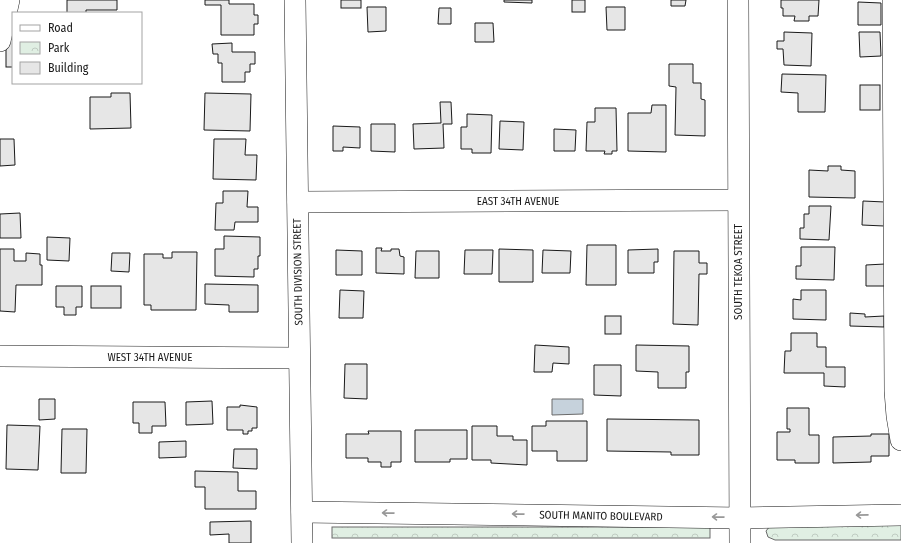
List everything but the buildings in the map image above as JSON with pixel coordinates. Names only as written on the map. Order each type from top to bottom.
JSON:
[{"type":"street","points":[[0,41],[9,0]]},
{"type":"street","name":"SOUTH DIVISION STREET","points":[[295,0],[302,543]]},
{"type":"street","name":"SOUTH TEKOA STREET","points":[[738,0],[740,543]]},
{"type":"street","points":[[893,0],[895,391],[896,416],[901,440]]},
{"type":"street","name":"EAST 34TH AVENUE","points":[[298,202],[738,200]]},
{"type":"street","name":"WEST 34TH AVENUE","points":[[0,356],[299,358]]},
{"type":"street","name":"SOUTH MANITO BOULEVARD","points":[[302,512],[740,518],[901,515]]},
{"type":"green space","points":[[901,525],[901,540],[775,540],[768,537],[766,531],[770,526]]},
{"type":"green space","points":[[332,527],[710,527],[710,538],[332,538]]},
{"type":"shaded area","points":[[552,399],[583,399],[583,414],[552,415]]}]
